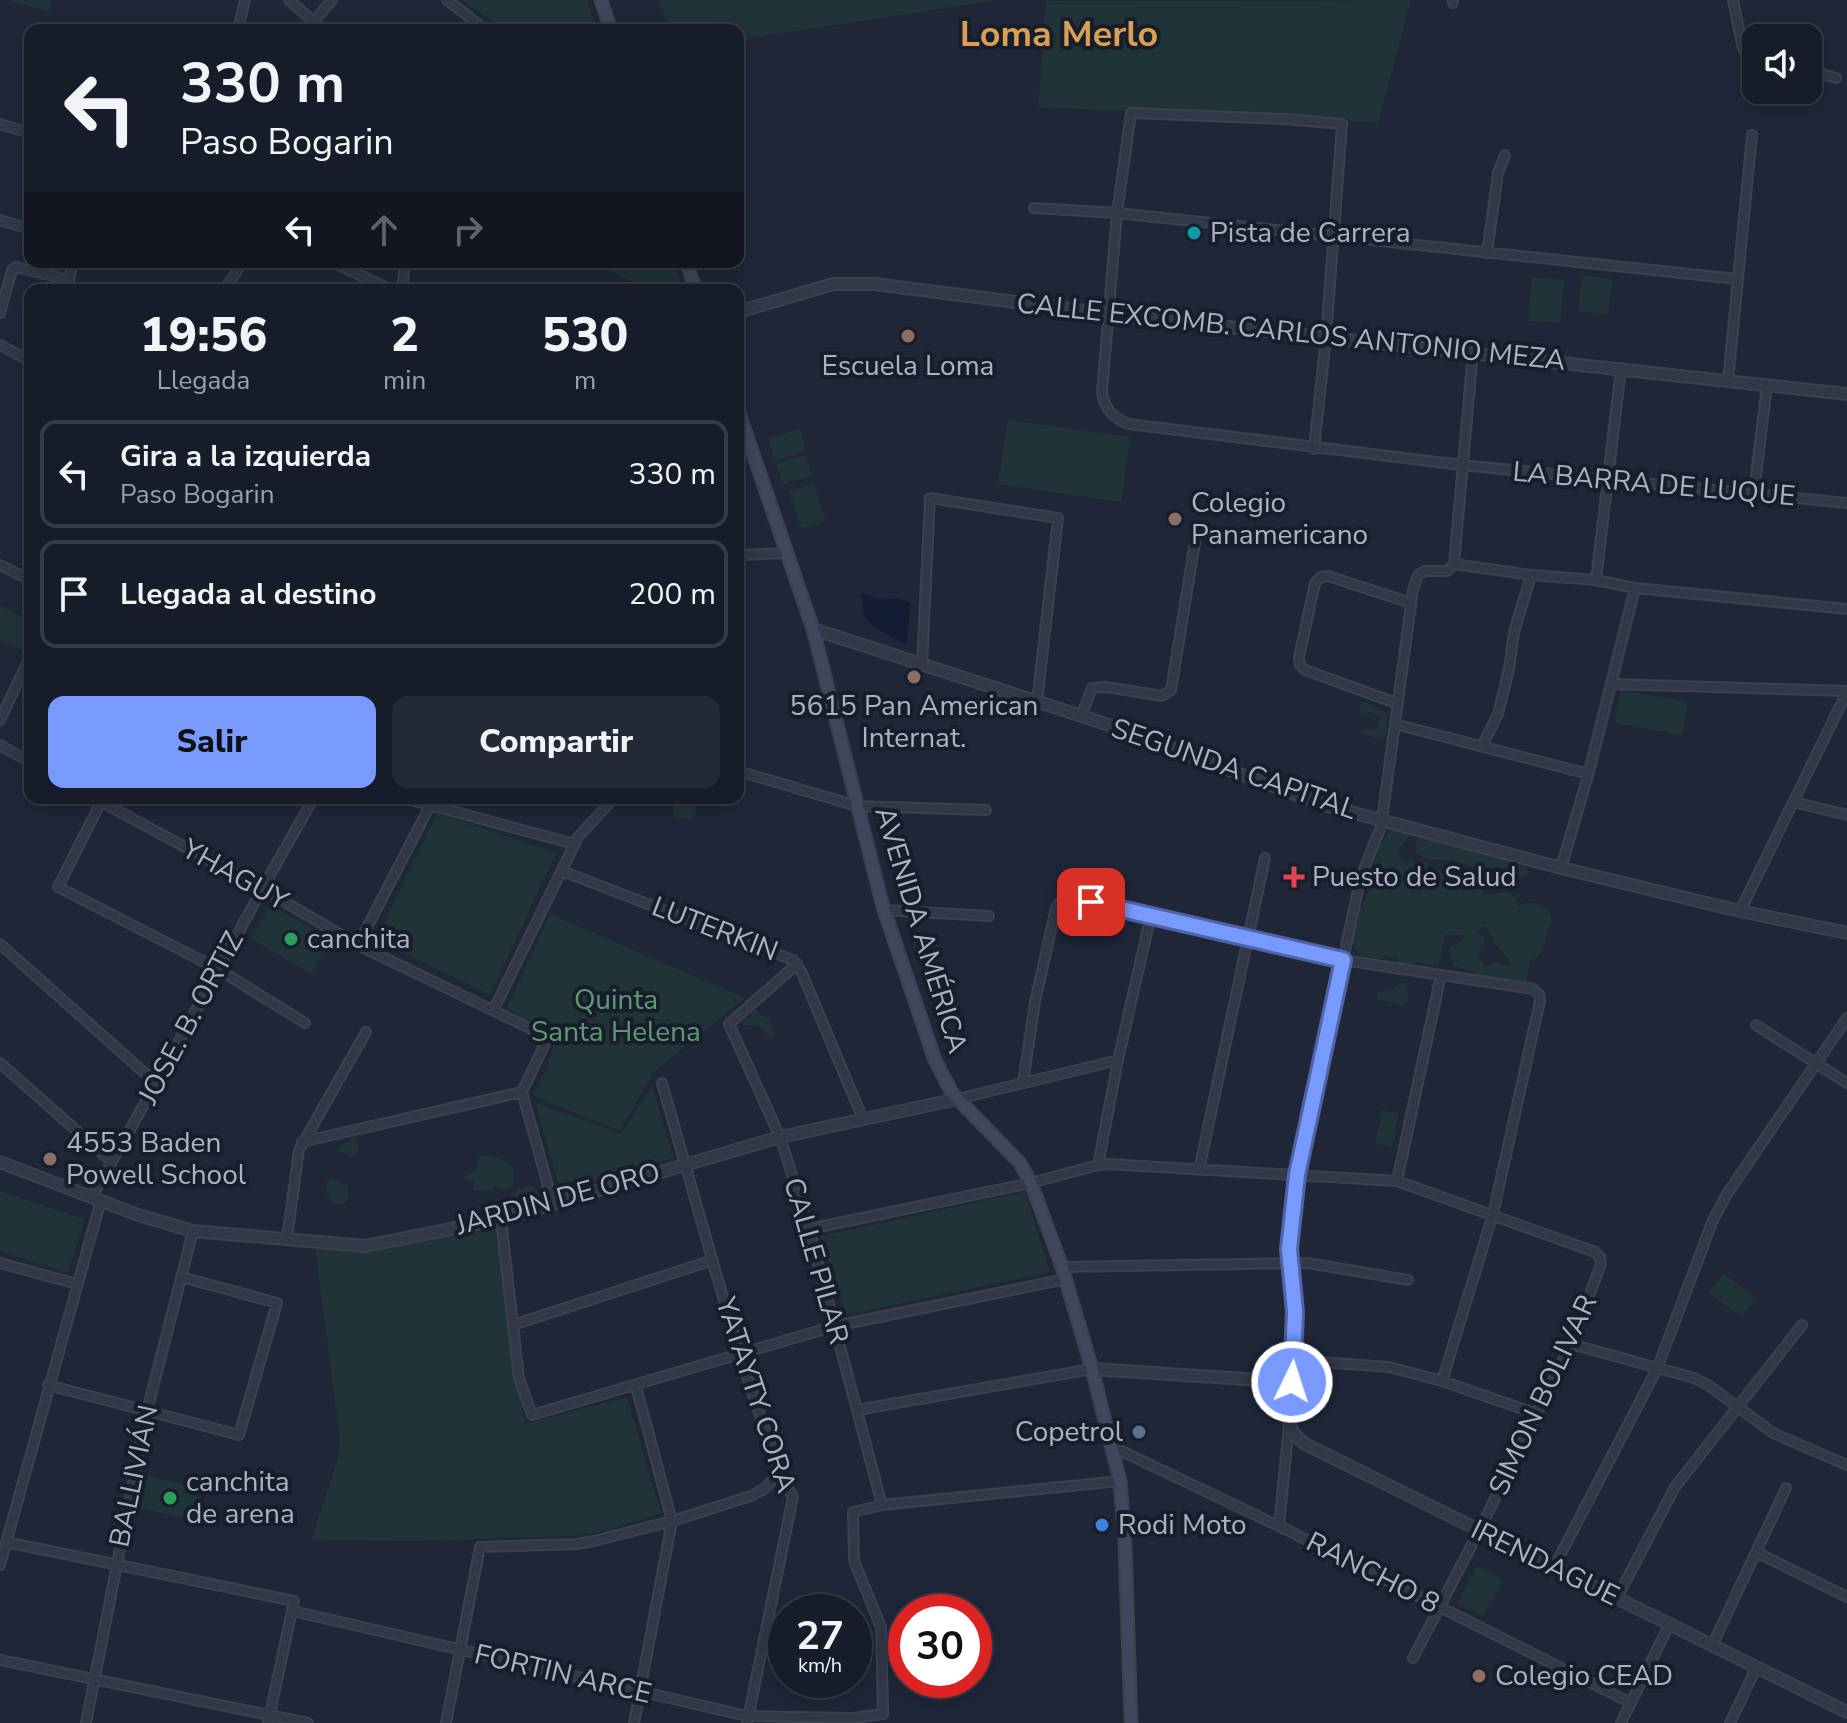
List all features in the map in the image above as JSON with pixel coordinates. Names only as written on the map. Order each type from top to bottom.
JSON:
[{"type":"main road","points":[[601,0],[609,24]]},
{"type":"main road","name":"AVENIDA AMÉRICA","points":[[744,427],[813,629],[884,910],[935,1060],[958,1099],[1020,1163],[1031,1183],[1066,1279],[1120,1481],[1131,1723]]},
{"type":"street","points":[[239,24],[245,0]]},
{"type":"street","points":[[289,0],[317,24]]},
{"type":"street","points":[[314,21],[332,0]]},
{"type":"street","points":[[447,0],[478,24]]},
{"type":"street","points":[[1733,0],[1742,44]]},
{"type":"street","points":[[1822,74],[1836,78]]},
{"type":"street","name":"LA BARRA DE LUQUE","points":[[1333,238],[1342,124],[1131,113],[1117,213],[1102,396],[1108,409],[1120,421],[1129,424],[1314,449],[1847,503]]},
{"type":"street","points":[[0,124],[24,131]]},
{"type":"street","points":[[1728,381],[1752,135]]},
{"type":"street","points":[[1487,253],[1498,173],[1505,155]]},
{"type":"street","points":[[1034,208],[1117,213],[1737,279]]},
{"type":"street","points":[[0,220],[24,227]]},
{"type":"street","points":[[1314,449],[1333,238]]},
{"type":"street","points":[[0,313],[12,270],[16,267],[69,280]]},
{"type":"street","points":[[68,284],[72,268]]},
{"type":"street","points":[[346,268],[379,284]]},
{"type":"street","name":"CALLE EXCOMB. CARLOS ANTONIO MEZA","points":[[744,310],[833,284],[875,284],[1109,314],[1847,394]]},
{"type":"street","points":[[0,345],[24,358]]},
{"type":"street","points":[[1279,1526],[1294,1360],[1295,1312],[1289,1238],[1297,1175],[1361,876],[1382,820],[1396,703],[1418,575],[1425,571],[1447,571],[1454,564],[1473,352]]},
{"type":"street","points":[[1596,580],[1621,368]]},
{"type":"street","points":[[1754,492],[1767,385]]},
{"type":"street","points":[[922,665],[930,498],[1058,518],[1037,702]]},
{"type":"street","points":[[1081,716],[1092,688],[1106,687],[1162,696],[1171,690],[1195,542]]},
{"type":"street","points":[[744,555],[788,553]]},
{"type":"street","points":[[1454,564],[1596,580],[1635,588],[1847,609]]},
{"type":"street","points":[[0,565],[24,577]]},
{"type":"street","points":[[1482,746],[1498,714],[1514,632],[1531,575]]},
{"type":"street","points":[[1396,703],[1305,670],[1300,665],[1299,657],[1315,583],[1321,577],[1328,576],[1411,603]]},
{"type":"street","points":[[1561,868],[1635,588]]},
{"type":"street","name":"SEGUNDA CAPITAL","points":[[813,629],[1081,716],[1300,798],[1561,868],[1740,911],[1846,931]]},
{"type":"street","points":[[0,720],[24,671]]},
{"type":"street","points":[[1611,684],[1847,691],[1740,911]]},
{"type":"street","points":[[1395,724],[1588,774]]},
{"type":"street","points":[[0,745],[24,759]]},
{"type":"street","points":[[744,773],[857,806],[986,810]]},
{"type":"street","points":[[1794,802],[1847,815]]},
{"type":"street","points":[[97,804],[58,887],[218,969],[305,1023]]},
{"type":"street","name":"YHAGUY","points":[[108,804],[358,945],[548,1037],[522,1092]]},
{"type":"street","name":"JOSE. B. ORTIZ","points":[[0,1565],[77,1284],[97,1198],[112,1162],[261,888],[310,804]]},
{"type":"street","points":[[358,945],[430,804]]},
{"type":"street","points":[[442,804],[574,844]]},
{"type":"street","points":[[494,1009],[574,844],[609,804]]},
{"type":"street","points":[[1199,1170],[1265,858]]},
{"type":"street","name":"LUTERKIN","points":[[562,871],[782,954],[797,964],[863,1119]]},
{"type":"street","points":[[1023,1083],[1035,1002],[1056,908],[1064,898],[1073,897],[1343,960],[1526,987],[1539,994],[1540,1001],[1493,1214],[1442,1381]]},
{"type":"street","points":[[884,910],[989,916]]},
{"type":"street","points":[[1098,1165],[1151,915]]},
{"type":"street","points":[[0,944],[157,1084]]},
{"type":"street","name":"CALLE PILAR","points":[[797,964],[729,1024],[780,1137],[809,1229],[882,1505]]},
{"type":"street","points":[[1397,1181],[1441,975]]},
{"type":"street","points":[[1554,1567],[1657,1369],[1713,1220],[1727,1194],[1847,1018]]},
{"type":"street","points":[[1756,1025],[1847,1083]]},
{"type":"street","points":[[287,1238],[302,1142],[366,1032]]},
{"type":"street","name":"JARDIN DE ORO","points":[[0,1162],[138,1215],[193,1231],[365,1246],[501,1219],[780,1137],[958,1099],[1118,1060]]},
{"type":"street","points":[[0,1063],[112,1162]]},
{"type":"street","name":"YATAYTY CORA","points":[[662,1083],[739,1354],[780,1473],[791,1490],[792,1506],[747,1719]]},
{"type":"street","points":[[302,1142],[522,1092],[553,1204]]},
{"type":"street","points":[[809,1229],[1031,1183],[1098,1165],[1397,1181],[1493,1214]]},
{"type":"street","name":"SIMON BOLIVAR","points":[[1413,1658],[1571,1344],[1600,1270],[1600,1257],[1589,1249],[1493,1214]]},
{"type":"street","points":[[501,1219],[519,1378],[532,1415],[835,1326],[1066,1279]]},
{"type":"street","name":"BALLIVIÁN","points":[[86,1723],[147,1411],[193,1231]]},
{"type":"street","points":[[513,1325],[713,1260]]},
{"type":"street","points":[[0,1263],[77,1284]]},
{"type":"street","points":[[1062,1267],[1308,1263],[1408,1280]]},
{"type":"street","points":[[48,1385],[239,1435],[277,1303],[181,1277]]},
{"type":"street","points":[[1617,1598],[1665,1503],[1802,1325]]},
{"type":"street","points":[[1571,1344],[1694,1378],[1773,1433],[1847,1465]]},
{"type":"street","points":[[1294,1360],[1374,1364],[1442,1381],[1537,1414]]},
{"type":"street","points":[[857,1410],[1092,1369],[1292,1382]]},
{"type":"street","points":[[634,1723],[672,1521],[636,1386]]},
{"type":"street","name":"IRENDAGUE","points":[[1289,1424],[1291,1434],[1307,1445],[1847,1712]]},
{"type":"street","name":"RANCHO 8","points":[[1113,1447],[1279,1526],[1631,1703]]},
{"type":"street","points":[[446,1723],[480,1547],[576,1544],[672,1521],[751,1496],[764,1489],[780,1473]]},
{"type":"street","points":[[882,1505],[1120,1481]]},
{"type":"street","points":[[1712,1646],[1786,1488]]},
{"type":"street","name":"FORTIN ARCE","points":[[293,1611],[747,1719],[854,1720],[883,1714],[881,1627],[854,1561],[853,1512],[882,1505]]},
{"type":"street","points":[[6,1542],[294,1601],[268,1719]]},
{"type":"street","points":[[1756,1552],[1847,1597]]},
{"type":"street","points":[[1621,1723],[1669,1625]]},
{"type":"street","points":[[0,1660],[268,1719],[308,1723]]},
{"type":"street","points":[[1730,1723],[1756,1668]]},
{"type":"green space","points":[[8,0],[52,0],[49,12]]},
{"type":"green space","points":[[462,0],[587,0],[595,24],[496,24]]},
{"type":"green space","points":[[658,0],[999,0],[744,39],[744,24],[668,24]]},
{"type":"green space","points":[[1411,0],[1378,123],[1038,107],[1046,1]]},
{"type":"green space","points":[[604,268],[675,268],[682,284],[637,284]]},
{"type":"green space","points":[[1582,275],[1612,279],[1608,315],[1578,311]]},
{"type":"green space","points":[[1532,277],[1564,280],[1560,323],[1528,321]]},
{"type":"green space","points":[[1008,420],[1130,437],[1121,502],[998,484]]},
{"type":"green space","points":[[800,429],[806,451],[775,461],[768,438]]},
{"type":"green space","points":[[806,455],[812,476],[783,484],[776,464]]},
{"type":"green space","points":[[814,484],[826,521],[801,529],[789,491]]},
{"type":"green space","points":[[0,605],[24,617],[24,652],[0,640]]},
{"type":"green space","points":[[1620,690],[1688,702],[1682,735],[1615,723]]},
{"type":"green space","points":[[1362,700],[1387,713],[1387,731],[1382,740],[1359,733],[1361,730],[1375,730],[1381,717],[1371,712],[1361,714],[1359,707]]},
{"type":"green space","points":[[674,804],[696,804],[695,820],[673,818]]},
{"type":"green space","points":[[437,813],[556,853],[490,995],[376,940]]},
{"type":"green space","points":[[1390,830],[1408,832],[1410,835],[1398,850],[1401,861],[1425,862],[1428,868],[1458,875],[1455,887],[1464,891],[1471,888],[1476,878],[1480,878],[1484,883],[1483,894],[1508,892],[1516,899],[1518,907],[1534,903],[1549,911],[1552,921],[1543,949],[1530,962],[1526,985],[1503,983],[1499,989],[1485,989],[1474,972],[1454,966],[1448,950],[1465,938],[1463,935],[1445,935],[1438,967],[1417,962],[1406,967],[1399,963],[1398,958],[1359,955],[1351,942],[1352,928],[1368,892],[1376,857],[1382,858],[1376,852]],"holes":[[[1483,926],[1511,963],[1509,966],[1495,963],[1485,966],[1478,953],[1484,943],[1483,936],[1477,931]]]},
{"type":"green space","points":[[1422,835],[1478,853],[1514,860],[1530,873],[1522,878],[1507,870],[1484,871],[1452,860],[1427,859],[1415,852],[1416,842]]},
{"type":"green space","name":"canchita","points":[[270,905],[331,939],[312,974],[251,939]]},
{"type":"green space","name":"Quinta Santa Helena","points":[[550,914],[745,998],[654,1072],[620,1131],[533,1096],[551,1057],[552,1034],[507,1008]]},
{"type":"green space","points":[[1400,983],[1407,983],[1409,999],[1404,1005],[1376,999],[1378,992],[1391,991]]},
{"type":"green space","points":[[755,1007],[760,1015],[769,1018],[773,1037],[768,1037],[758,1024],[741,1026],[744,1020],[751,1017],[750,1009]]},
{"type":"green space","points":[[652,1086],[674,1158],[560,1190],[535,1102],[621,1134]]},
{"type":"green space","points":[[1382,1110],[1399,1114],[1392,1147],[1375,1144]]},
{"type":"green space","points":[[355,1136],[359,1146],[356,1155],[335,1150]]},
{"type":"green space","points":[[481,1155],[502,1159],[514,1169],[513,1187],[506,1190],[497,1186],[491,1191],[473,1190],[475,1181],[463,1177],[476,1171]]},
{"type":"green space","points":[[333,1178],[348,1187],[348,1199],[344,1204],[333,1205],[326,1192],[327,1181]]},
{"type":"green space","points":[[532,1186],[538,1192],[536,1203],[522,1203],[512,1208],[502,1204],[517,1189]]},
{"type":"green space","points":[[0,1191],[85,1219],[68,1273],[0,1251]]},
{"type":"green space","points":[[1025,1192],[1050,1272],[845,1315],[821,1236]]},
{"type":"green space","points":[[497,1225],[525,1424],[627,1397],[661,1513],[608,1530],[574,1536],[414,1541],[311,1540],[338,1459],[340,1440],[315,1247],[360,1253]]},
{"type":"green space","points":[[1723,1273],[1756,1297],[1742,1317],[1709,1294]]},
{"type":"green space","name":"canchita de arena","points":[[148,1476],[198,1488],[192,1520],[141,1508]]},
{"type":"green space","points":[[1477,1566],[1503,1580],[1483,1617],[1457,1603]]},
{"type":"water","points":[[860,593],[881,600],[899,598],[910,603],[907,642],[902,643],[870,623],[864,613]]},
{"type":"place","name":"Pista de Carrera","points":[[1194,233]]},
{"type":"place","name":"Escuela Loma","points":[[908,336]]},
{"type":"place","name":"Colegio Panamericano","points":[[1175,519]]},
{"type":"place","name":"5615 Pan American Internat.","points":[[914,677]]},
{"type":"place","name":"Puesto de Salud","points":[[1294,877]]},
{"type":"place","name":"canchita","points":[[291,939]]},
{"type":"place","name":"4553 Baden Powell School","points":[[50,1159]]},
{"type":"place","name":"Copetrol","points":[[1139,1432]]},
{"type":"place","name":"canchita de arena","points":[[170,1498]]},
{"type":"place","name":"Rodi Moto","points":[[1102,1525]]},
{"type":"place","name":"Colegio CEAD","points":[[1479,1676]]},
{"type":"district","name":"Loma Merlo","points":[[1059,34]]},
{"type":"route","points":[[1091,902],[1343,960],[1297,1175],[1289,1238],[1295,1312],[1292,1382]]}]
